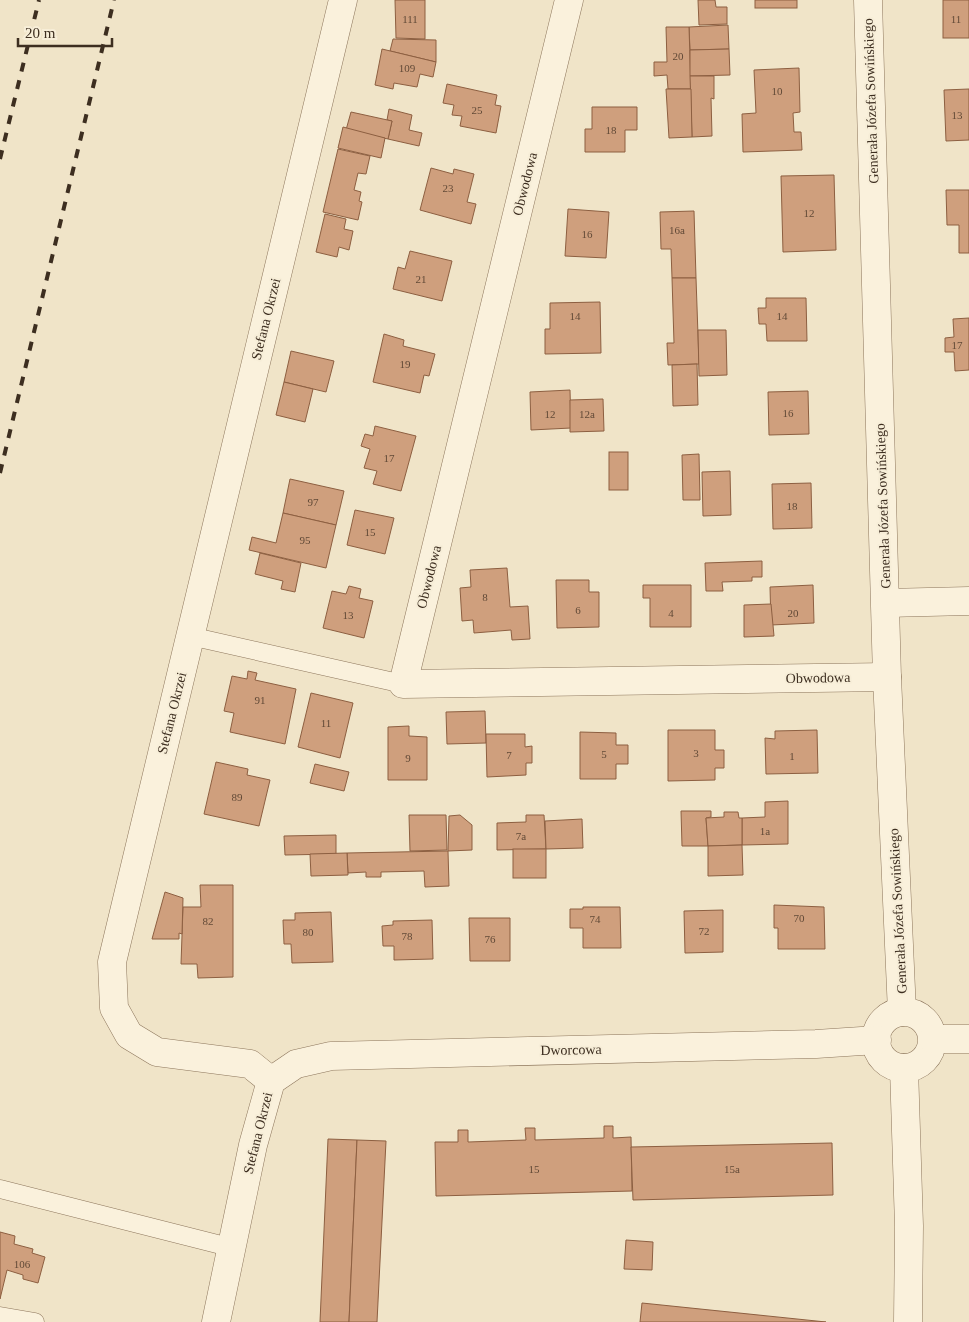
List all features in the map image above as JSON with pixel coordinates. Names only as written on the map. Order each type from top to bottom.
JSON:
[{"type":"street","name":"Stefana Okrzei","points":[[216,1322],[253,1145],[271,1082],[250,1064],[157,1052],[129,1035],[114,1008],[112,962],[343,0]]},
{"type":"street","name":"Obwodowa","points":[[569,0],[403,684],[887,676]]},
{"type":"street","name":"Generała Józefa Sowińskiego","points":[[868,0],[887,676],[902,1012]]},
{"type":"street","points":[[886,603],[969,601]]},
{"type":"street","points":[[902,1012],[920,1016],[926,1023],[932,1039],[929,1054],[924,1060],[911,1067],[904,1068],[888,1063],[878,1049],[877,1040],[878,1032],[887,1018],[902,1012]]},
{"type":"street","points":[[932,1039],[969,1039]]},
{"type":"street","name":"Dworcowa","points":[[271,1082],[296,1064],[330,1056],[877,1040]]},
{"type":"street","points":[[904,1068],[909,1226],[908,1322]]},
{"type":"lane","points":[[190,636],[403,684]]},
{"type":"lane","points":[[0,1189],[233,1248]]},
{"type":"lane","points":[[0,1316],[35,1322]]},
{"type":"building","points":[[395,0],[425,0],[425,39],[396,38]]},
{"type":"building","points":[[698,0],[715,0],[716,7],[727,7],[727,24],[699,25]]},
{"type":"building","points":[[755,0],[797,0],[797,8],[755,8]]},
{"type":"building","points":[[943,0],[969,0],[969,38],[943,38]]},
{"type":"building","points":[[728,25],[729,49],[690,50],[689,27]]},
{"type":"building","points":[[666,27],[689,27],[691,89],[668,89],[667,75],[654,76],[654,62],[667,62]]},
{"type":"building","points":[[393,39],[436,40],[436,62],[390,51]]},
{"type":"building","points":[[382,49],[436,62],[433,77],[420,74],[417,87],[394,83],[393,89],[375,85]]},
{"type":"building","points":[[729,49],[730,75],[690,76],[690,50]]},
{"type":"building","points":[[799,68],[800,112],[793,113],[794,132],[801,132],[802,150],[743,152],[742,114],[756,113],[754,70]]},
{"type":"building","points":[[690,76],[714,76],[714,99],[711,98],[712,136],[692,137]]},
{"type":"building","points":[[447,84],[497,95],[495,105],[501,106],[496,133],[460,126],[462,116],[452,115],[454,105],[443,103]]},
{"type":"building","points":[[666,89],[691,89],[692,137],[669,138]]},
{"type":"building","points":[[969,89],[969,140],[946,141],[944,90]]},
{"type":"building","points":[[592,107],[637,107],[637,130],[625,130],[625,152],[585,152],[585,129],[592,129]]},
{"type":"building","points":[[389,109],[412,115],[409,130],[422,133],[419,146],[388,139],[392,121],[387,120]]},
{"type":"building","points":[[351,112],[392,121],[388,139],[346,130]]},
{"type":"building","points":[[343,127],[385,138],[381,158],[338,148]]},
{"type":"building","points":[[338,149],[370,156],[366,174],[358,173],[354,190],[361,192],[359,201],[362,202],[358,220],[323,212]]},
{"type":"building","points":[[431,168],[453,174],[454,169],[474,174],[467,202],[476,204],[471,224],[420,210]]},
{"type":"building","points":[[834,175],[836,250],[783,252],[781,176]]},
{"type":"building","points":[[946,190],[969,190],[969,253],[959,253],[959,225],[947,225]]},
{"type":"building","points":[[568,209],[609,212],[606,258],[565,256]]},
{"type":"building","points":[[694,211],[696,278],[672,278],[671,249],[661,249],[660,212]]},
{"type":"building","points":[[325,214],[346,219],[344,229],[353,231],[349,250],[339,247],[337,257],[316,252]]},
{"type":"building","points":[[410,251],[452,261],[442,301],[393,289],[398,267],[405,269]]},
{"type":"building","points":[[672,278],[696,278],[699,364],[668,365],[667,343],[674,343]]},
{"type":"building","points":[[766,298],[806,298],[807,341],[767,341],[766,324],[759,324],[758,308],[766,308]]},
{"type":"building","points":[[600,302],[601,353],[545,354],[545,329],[550,329],[550,303]]},
{"type":"building","points":[[969,318],[969,370],[955,371],[954,352],[945,352],[945,338],[954,337],[953,319]]},
{"type":"building","points":[[698,330],[726,330],[727,375],[699,376]]},
{"type":"building","points":[[384,334],[404,340],[403,346],[435,354],[429,376],[424,375],[420,393],[373,382]]},
{"type":"building","points":[[291,351],[334,361],[326,392],[284,382]]},
{"type":"building","points":[[697,364],[698,405],[673,406],[672,365]]},
{"type":"building","points":[[284,382],[313,389],[305,422],[276,415]]},
{"type":"building","points":[[570,390],[571,428],[531,430],[530,392]]},
{"type":"building","points":[[808,391],[809,434],[769,435],[768,392]]},
{"type":"building","points":[[603,399],[604,431],[570,432],[570,400]]},
{"type":"building","points":[[375,426],[416,436],[401,491],[373,484],[377,471],[364,468],[370,449],[361,446],[365,434],[373,436]]},
{"type":"building","points":[[609,452],[628,452],[628,490],[609,490]]},
{"type":"building","points":[[699,454],[700,500],[683,500],[682,455]]},
{"type":"building","points":[[730,471],[731,515],[703,516],[702,472]]},
{"type":"building","points":[[290,479],[344,491],[336,525],[283,513]]},
{"type":"building","points":[[811,483],[812,528],[773,529],[772,484]]},
{"type":"building","points":[[355,510],[394,518],[385,554],[347,545]]},
{"type":"building","points":[[283,513],[336,525],[326,568],[249,550],[252,537],[276,543]]},
{"type":"building","points":[[260,553],[301,563],[295,592],[281,589],[283,581],[255,574]]},
{"type":"building","points":[[762,561],[762,577],[752,577],[752,581],[722,582],[723,591],[706,591],[705,563]]},
{"type":"building","points":[[507,568],[510,607],[528,606],[530,639],[512,640],[511,630],[474,633],[473,620],[462,621],[460,588],[471,587],[470,570]]},
{"type":"building","points":[[556,580],[589,580],[589,592],[599,592],[599,627],[557,628]]},
{"type":"building","points":[[643,585],[691,585],[691,627],[650,627],[650,598],[643,598]]},
{"type":"building","points":[[813,585],[814,623],[771,625],[770,587]]},
{"type":"building","points":[[349,586],[361,589],[359,598],[373,601],[364,638],[323,628],[332,591],[346,594]]},
{"type":"building","points":[[771,604],[774,636],[744,637],[744,605]]},
{"type":"building","points":[[248,671],[257,673],[255,680],[296,689],[285,744],[230,732],[234,713],[224,711],[232,676],[247,679]]},
{"type":"building","points":[[311,693],[353,703],[340,758],[298,747]]},
{"type":"building","points":[[485,711],[486,743],[447,744],[446,712]]},
{"type":"building","points":[[409,726],[409,736],[427,737],[427,780],[388,780],[388,727]]},
{"type":"building","points":[[668,730],[715,730],[715,750],[724,750],[724,768],[715,768],[715,780],[668,781]]},
{"type":"building","points":[[817,730],[818,773],[766,774],[765,738],[775,739],[775,731]]},
{"type":"building","points":[[580,732],[616,733],[616,745],[628,745],[628,764],[616,764],[616,779],[580,779]]},
{"type":"building","points":[[486,734],[525,734],[525,747],[532,746],[532,763],[526,763],[526,775],[487,777]]},
{"type":"building","points":[[216,762],[248,769],[247,775],[270,780],[259,826],[204,814]]},
{"type":"building","points":[[315,764],[349,772],[344,791],[310,783]]},
{"type":"building","points":[[788,801],[788,844],[742,845],[742,818],[765,817],[765,802]]},
{"type":"building","points":[[681,811],[711,811],[711,817],[706,818],[708,846],[682,846]]},
{"type":"building","points":[[724,812],[738,812],[739,818],[742,818],[742,845],[708,846],[706,818],[724,817]]},
{"type":"building","points":[[409,815],[446,815],[447,850],[410,851]]},
{"type":"building","points":[[460,815],[472,825],[472,850],[448,851],[449,816]]},
{"type":"building","points":[[526,815],[544,815],[546,849],[497,850],[497,823],[526,822]]},
{"type":"building","points":[[582,819],[583,848],[546,849],[545,821]]},
{"type":"building","points":[[336,835],[336,854],[285,855],[284,836]]},
{"type":"building","points":[[742,845],[743,875],[708,876],[708,846]]},
{"type":"building","points":[[513,849],[546,849],[546,878],[513,878]]},
{"type":"building","points":[[448,851],[449,886],[425,887],[424,871],[381,872],[381,877],[366,877],[366,872],[348,873],[347,853]]},
{"type":"building","points":[[347,853],[348,875],[311,876],[310,854]]},
{"type":"building","points":[[200,885],[233,885],[233,977],[198,978],[197,964],[181,964],[183,907],[201,907]]},
{"type":"building","points":[[165,892],[183,898],[182,934],[179,933],[179,939],[152,939]]},
{"type":"building","points":[[774,905],[824,907],[825,949],[778,949],[778,928],[774,928]]},
{"type":"building","points":[[583,907],[620,907],[621,948],[583,948],[583,928],[570,928],[570,909],[583,909]]},
{"type":"building","points":[[723,910],[723,952],[685,953],[684,911]]},
{"type":"building","points":[[331,912],[333,962],[292,963],[291,944],[284,944],[283,920],[295,920],[295,913]]},
{"type":"building","points":[[469,918],[510,918],[510,961],[470,961]]},
{"type":"building","points":[[432,920],[433,959],[394,960],[394,946],[383,946],[382,926],[393,925],[393,921]]},
{"type":"building","points":[[604,1126],[613,1126],[613,1138],[631,1137],[632,1191],[436,1196],[435,1142],[458,1142],[458,1130],[468,1130],[468,1142],[526,1140],[525,1128],[535,1128],[535,1140],[604,1138]]},
{"type":"building","points":[[328,1139],[357,1140],[349,1322],[320,1322]]},
{"type":"building","points":[[357,1140],[386,1141],[377,1322],[349,1322]]},
{"type":"building","points":[[832,1143],[833,1195],[633,1200],[631,1147]]},
{"type":"building","points":[[0,1232],[15,1236],[14,1244],[33,1249],[32,1253],[45,1257],[38,1283],[23,1279],[23,1275],[7,1270],[0,1299]]},
{"type":"building","points":[[626,1240],[653,1242],[652,1270],[624,1269]]},
{"type":"building","points":[[642,1303],[826,1322],[640,1322]]},
{"type":"railway","points":[[0,159],[39,0]]},
{"type":"railway","points":[[0,473],[114,0]]}]
